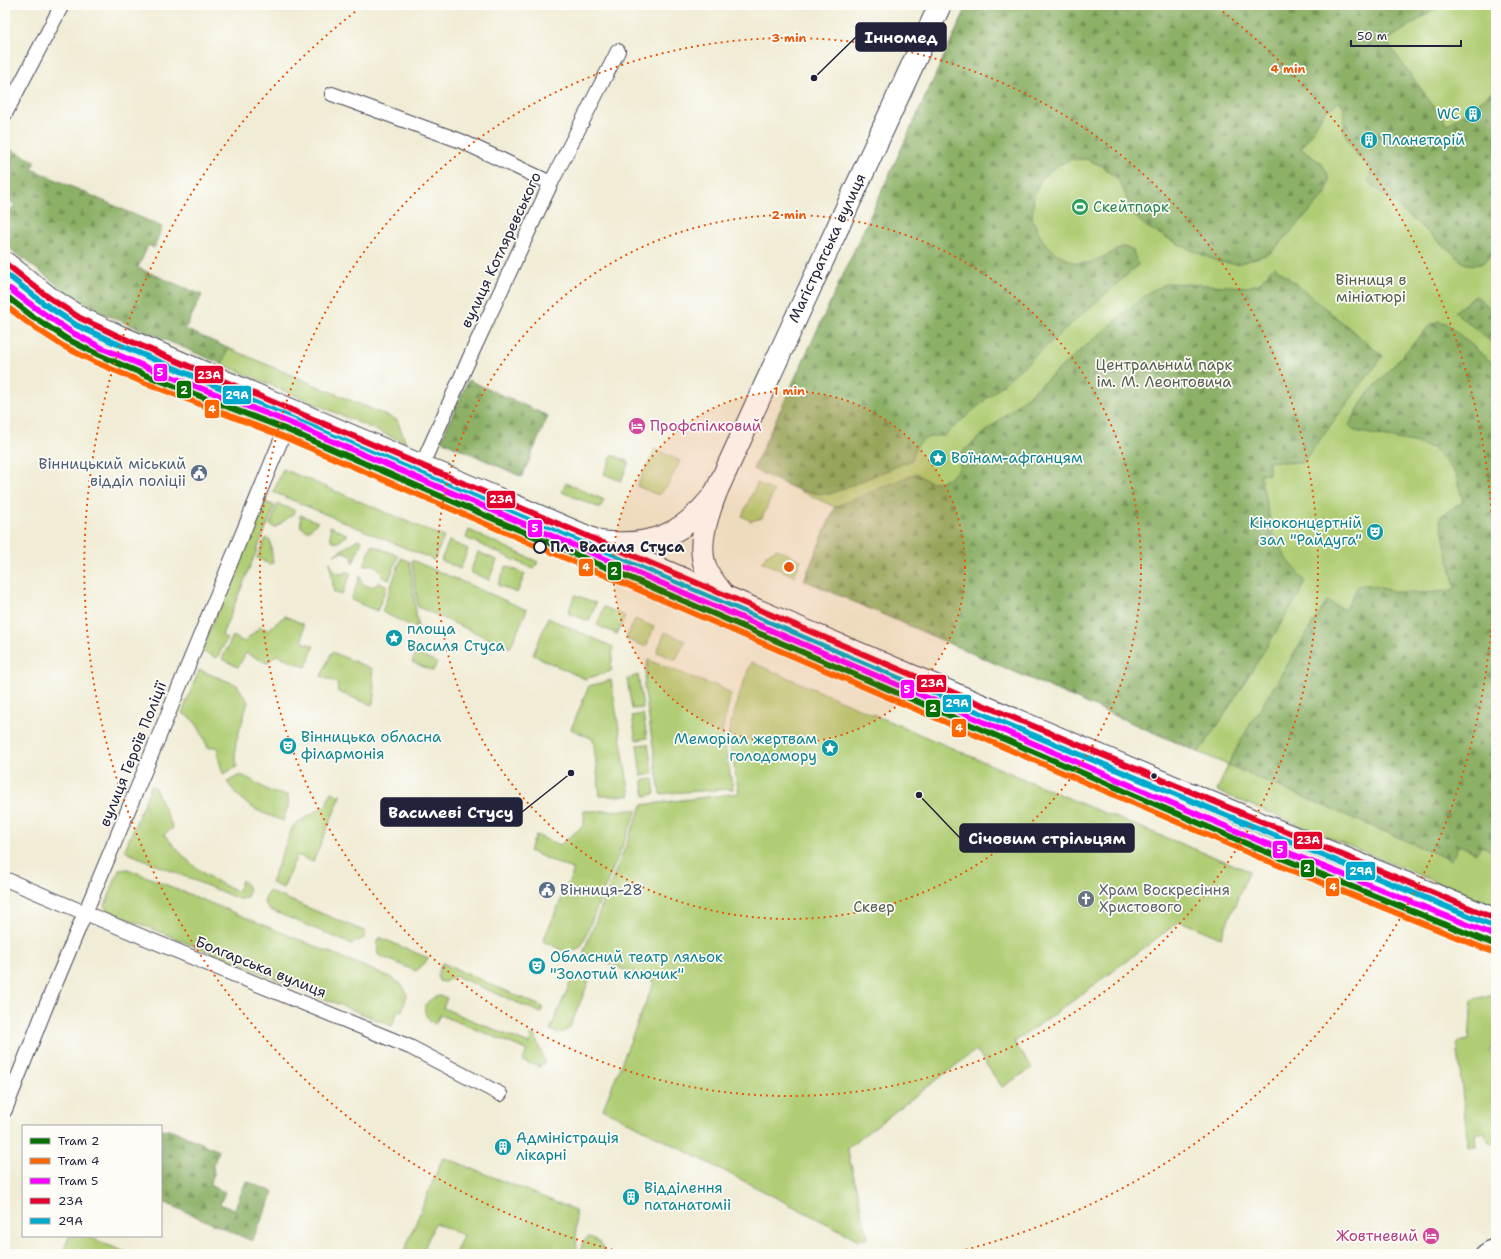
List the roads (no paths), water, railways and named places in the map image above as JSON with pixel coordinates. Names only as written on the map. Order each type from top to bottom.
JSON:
[{"type":"main road","name":"Магістратська вулиця","points":[[716,492],[940,5]]},
{"type":"main road","points":[[5,263],[80,318],[124,339],[293,410],[422,467],[724,596],[1268,826],[1496,919]]},
{"type":"main road","points":[[599,542],[619,544],[638,543],[657,539],[675,531],[691,520],[705,507],[716,492]]},
{"type":"main road","points":[[716,492],[710,509],[702,545],[708,573],[724,596]]},
{"type":"main road","points":[[1486,1254],[1496,1248]]},
{"type":"street","points":[[5,114],[62,5]]},
{"type":"street","name":"вулиця Котляревського","points":[[422,467],[474,348],[551,183],[618,51]]},
{"type":"street","points":[[332,94],[461,141],[551,183]]},
{"type":"street","name":"вулиця Героїв Поліції","points":[[5,1110],[46,1006],[293,410]]},
{"type":"street","name":"Болгарська вулиця","points":[[5,879],[410,1046],[500,1094]]},
{"type":"tram line","name":"5","points":[[10,289],[71,332],[102,348],[146,367],[288,422],[1262,842],[1496,936]]},
{"type":"tram line","name":"2","points":[[5,295],[32,316],[67,339],[99,355],[143,374],[285,429],[1259,849],[1496,945]]},
{"type":"tram line","name":"4","points":[[5,305],[28,323],[63,346],[95,362],[282,436],[1256,856],[1493,952]]},
{"type":"place","name":"Інномед","points":[[814,78]]},
{"type":"place","name":"WC","points":[[1473,114]]},
{"type":"place","name":"Планетарій","points":[[1369,140]]},
{"type":"place","name":"Скейтпарк","points":[[1080,207]]},
{"type":"place","name":"Профспілковий","points":[[637,426]]},
{"type":"place","name":"Воїнам-афганцям","points":[[938,458]]},
{"type":"place","name":"Вінницький міський відділ поліціі","points":[[199,473]]},
{"type":"place","name":"Кіноконцертній зал \"Райдуга\"","points":[[1375,532]]},
{"type":"place","name":"Пл. Василя Стуса","points":[[540,547]]},
{"type":"place","name":"площа Василя Стуса","points":[[394,638]]},
{"type":"place","name":"Вінницька обласна філармонія","points":[[288,746]]},
{"type":"place","name":"Меморіал жертвам голодомору","points":[[830,748]]},
{"type":"place","name":"Василеві Стусу","points":[[571,773]]},
{"type":"place","name":"Січовим стрільцям","points":[[919,795]]},
{"type":"place","name":"Вінниця-28","points":[[547,890]]},
{"type":"place","name":"Храм Воскресіння Христового","points":[[1086,899]]},
{"type":"place","name":"Обласний театр ляльок \"Золотий ключик\"","points":[[537,966]]},
{"type":"place","name":"Адміністрація лікарні","points":[[503,1147]]},
{"type":"place","name":"Відділення патанатоміі","points":[[631,1197]]},
{"type":"place","name":"Жовтневий","points":[[1431,1236]]},
{"type":"park label","name":"Вінниця в мініатюрі","points":[[1371,288]]},
{"type":"park label","name":"Центральний парк ім. М. Леонтовича","points":[[1164,374]]},
{"type":"park label","name":"Сквер","points":[[874,907]]}]
